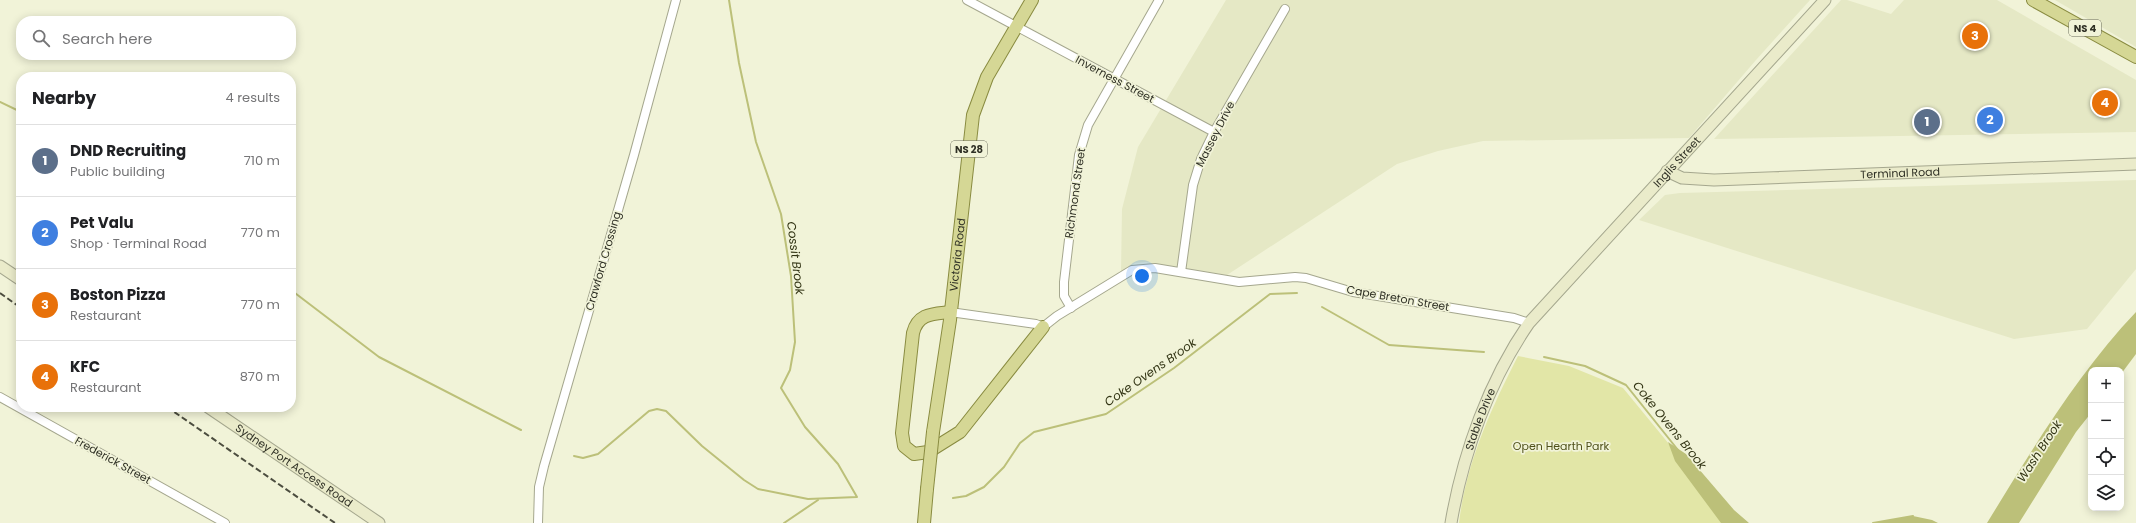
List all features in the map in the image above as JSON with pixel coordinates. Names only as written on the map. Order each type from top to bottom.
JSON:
[{"type":"main road","name":"Victoria Road","points":[[924,523],[933,432],[950,312],[974,115],[987,77],[1032,0]]},
{"type":"main road","name":"NS 4","points":[[2034,0],[2136,57]]},
{"type":"main road","points":[[950,312],[923,316],[918,321],[913,333],[902,433],[904,446],[914,454],[928,452],[960,432],[1043,327]]},
{"type":"street","name":"Crawford Crossing","points":[[538,523],[539,487],[544,466],[634,155],[676,0]]},
{"type":"street","points":[[967,0],[1017,26]]},
{"type":"street","name":"Richmond Street","points":[[1071,308],[1064,296],[1063,288],[1079,155],[1088,125],[1159,0]]},
{"type":"street","name":"Inglis Street","points":[[1529,323],[1825,0]]},
{"type":"street","name":"Massey Drive","points":[[1181,272],[1196,173],[1214,132],[1285,9]]},
{"type":"street","name":"Inverness Street","points":[[1017,26],[1214,132]]},
{"type":"street","name":"Terminal Road","points":[[1667,171],[1682,178],[1714,180],[2136,164]]},
{"type":"street","points":[[0,266],[16,277]]},
{"type":"street","name":"Cape Breton Street","points":[[1043,327],[1132,270],[1155,268],[1239,282],[1295,277],[1306,278],[1353,292],[1514,318],[1529,323]]},
{"type":"street","points":[[950,312],[1036,324],[1043,327]]},
{"type":"street","name":"Stable Drive","points":[[1451,523],[1456,495],[1466,456],[1484,410],[1516,342],[1529,323]]},
{"type":"street","name":"Frederick Street","points":[[0,397],[16,406]]},
{"type":"street","name":"Frederick Street","points":[[27,412],[225,523]]},
{"type":"street","name":"Sydney Port Access Road","points":[[215,412],[379,523]]},
{"type":"shaded area","points":[[1226,0],[1810,0],[1689,138],[1483,141],[1438,151],[1397,164],[1227,275],[1146,262],[1135,263],[1121,273],[1122,209],[1138,147]]},
{"type":"shaded area","points":[[1841,0],[1847,0],[1891,14],[1904,0],[1997,0],[2136,80],[2136,132],[1714,139]]},
{"type":"shaded area","points":[[2055,0],[2136,0],[2136,47]]},
{"type":"shaded area","points":[[2136,180],[2136,269],[2087,329],[2014,339],[1639,220],[1665,195],[1680,193]]},
{"type":"green space","name":"Open Hearth Park","points":[[1518,356],[1569,366],[1623,388],[1729,517],[1736,523],[1459,523],[1467,479],[1481,437],[1498,396]]},
{"type":"water","name":"Wash Brook","points":[[2136,312],[2136,354],[2124,370],[2124,367],[2090,367],[2094,361]]},
{"type":"water","name":"Wash Brook","points":[[2088,369],[2088,417],[2076,432],[2019,523],[1987,523],[2056,413]]},
{"type":"water","points":[[1668,442],[1686,454],[1734,510],[1749,523],[1721,523],[1675,461]]},
{"type":"water","points":[[1913,516],[1932,520],[1938,523],[1873,523]]},
{"type":"waterway","name":"Cossit Brook","points":[[574,456],[583,458],[598,454],[649,411],[657,409],[666,411],[702,446],[744,480],[758,489],[808,499],[857,497],[838,464],[805,427],[781,388],[790,370],[795,342],[791,276],[781,214],[756,142],[739,63],[729,0]]},
{"type":"waterway","points":[[0,102],[16,110]]},
{"type":"waterway","name":"Coke Ovens Brook","points":[[953,498],[966,496],[984,487],[1004,467],[1020,443],[1034,432],[1106,414],[1174,368],[1270,294],[1297,293]]},
{"type":"waterway","points":[[296,294],[379,357],[521,430]]},
{"type":"waterway","name":"Coke Ovens Brook","points":[[1322,307],[1389,345],[1484,352]]},
{"type":"waterway","name":"Coke Ovens Brook","points":[[1544,357],[1585,366],[1626,385],[1678,450]]},
{"type":"waterway","points":[[784,523],[818,500]]},
{"type":"waterway","name":"Coke Ovens Brook","points":[[1873,523],[1913,516]]},
{"type":"railway","points":[[0,293],[16,304]]},
{"type":"railway","points":[[174,412],[335,523]]},
{"type":"place","name":"Boston Pizza","points":[[1975,36]]},
{"type":"place","name":"KFC","points":[[2105,103]]},
{"type":"place","name":"Pet Valu","points":[[1990,120]]},
{"type":"place","name":"DND Recruiting","points":[[1927,122]]}]
